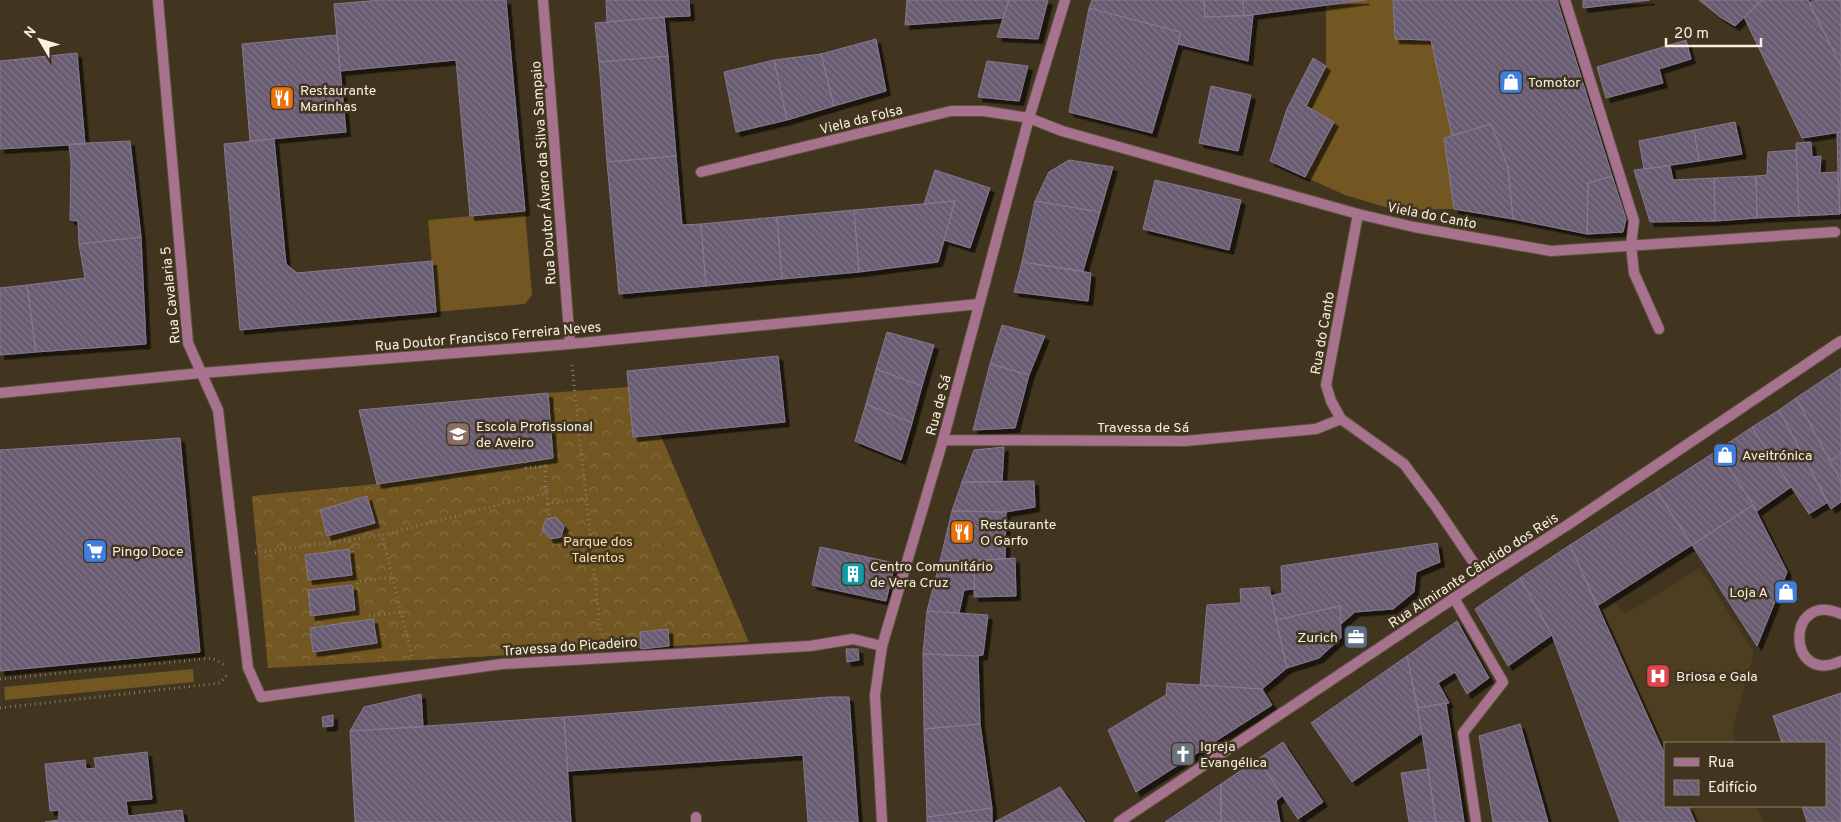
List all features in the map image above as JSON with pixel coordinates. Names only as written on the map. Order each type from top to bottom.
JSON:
[{"type":"street","name":"Rua Cavalaria 5","points":[[158,0],[188,343],[218,410],[248,668],[261,697]]},
{"type":"street","name":"Rua Doutor Álvaro da Silva Sampaio","points":[[543,0],[570,344]]},
{"type":"street","name":"Rua de Sá","points":[[882,822],[875,695],[882,646],[943,440],[1029,118],[1065,0]]},
{"type":"street","points":[[1565,0],[1634,221],[1631,245],[1634,274],[1659,329]]},
{"type":"street","name":"Viela da Folsa","points":[[701,172],[951,111],[984,111],[1029,118]]},
{"type":"street","name":"Viela do Canto","points":[[1029,118],[1062,131],[1358,214],[1414,227],[1550,251],[1838,231]]},
{"type":"street","name":"Rua do Canto","points":[[1358,214],[1326,385],[1331,401],[1341,419],[1404,464],[1484,578]]},
{"type":"street","name":"Rua Doutor Francisco Ferreira Neves","points":[[0,393],[201,373],[570,344],[979,304]]},
{"type":"street","name":"Rua Almirante Cândido dos Reis","points":[[1118,822],[1484,578],[1566,526],[1841,341]]},
{"type":"street","name":"Travessa de Sá","points":[[943,440],[1185,441],[1316,430],[1341,419]]},
{"type":"street","points":[[1454,598],[1503,682],[1463,733],[1476,822]]},
{"type":"street","points":[[1841,614],[1833,610],[1823,609],[1814,612],[1806,618],[1798,634],[1801,651],[1814,663],[1823,665],[1841,661]]},
{"type":"street","name":"Travessa do Picadeiro","points":[[261,697],[502,664],[810,646],[853,639],[882,646]]},
{"type":"path","points":[[570,344],[573,391],[587,498],[603,658]]},
{"type":"path","points":[[525,462],[526,468],[544,466],[550,518]]},
{"type":"path","points":[[235,556],[382,534],[546,493]]},
{"type":"path","points":[[548,504],[587,498]]},
{"type":"path","points":[[382,534],[417,676]]},
{"type":"path","points":[[349,539],[353,553],[349,553]]},
{"type":"path","points":[[352,588],[358,588],[357,582],[392,578]]},
{"type":"path","points":[[368,620],[368,616],[401,612]]},
{"type":"path","points":[[0,679],[212,658],[232,670],[220,683],[0,708]]},
{"type":"shaded area","name":"Briosa e Gala","points":[[1570,545],[1612,596],[1620,611],[1627,613],[1700,568],[1754,652],[1733,728],[1736,742],[1664,742],[1664,807],[1756,807],[1764,822],[1620,822],[1552,635],[1520,578]]},
{"type":"green space","points":[[1365,0],[1393,0],[1395,39],[1431,40],[1452,136],[1444,138],[1454,209],[1395,210],[1345,195],[1305,177],[1334,122],[1306,106],[1326,66],[1326,5]]},
{"type":"green space","points":[[525,211],[532,295],[525,304],[436,312],[428,220]]},
{"type":"green space","name":"Parque dos Talentos","points":[[629,387],[660,434],[749,642],[268,668],[252,496],[377,484],[553,458],[548,393]]},
{"type":"green space","points":[[193,669],[194,682],[5,700],[4,687]]},
{"type":"building","points":[[380,0],[506,0],[525,211],[470,216],[456,60],[340,71],[334,4]]},
{"type":"building","points":[[606,0],[689,0],[690,16],[607,22]]},
{"type":"building","points":[[907,0],[1009,0],[1003,18],[905,25]]},
{"type":"building","points":[[1009,0],[1048,0],[1038,39],[997,37]]},
{"type":"building","points":[[1092,0],[1204,0],[1205,17],[1253,15],[1248,61],[1178,44],[1180,32],[1089,8]]},
{"type":"building","points":[[1204,0],[1243,0],[1244,16],[1205,17]]},
{"type":"building","points":[[1243,0],[1365,0],[1244,16]]},
{"type":"building","name":"Tomotor","points":[[1393,0],[1557,0],[1612,176],[1588,183],[1587,234],[1513,219],[1508,167],[1491,124],[1452,136],[1431,40],[1395,39]]},
{"type":"building","points":[[1583,0],[1650,0],[1583,8]]},
{"type":"building","points":[[1699,0],[1762,0],[1735,26]]},
{"type":"building","points":[[1762,0],[1808,0],[1841,66],[1841,132],[1802,138],[1744,17]]},
{"type":"building","points":[[1815,0],[1841,0],[1841,66],[1809,3]]},
{"type":"building","points":[[1089,8],[1180,32],[1152,133],[1069,112]]},
{"type":"building","points":[[664,17],[668,56],[599,62],[595,23]]},
{"type":"building","points":[[337,35],[346,132],[250,141],[242,44]]},
{"type":"building","points":[[876,39],[886,91],[834,106],[821,54]]},
{"type":"building","points":[[1686,40],[1691,59],[1659,69],[1663,83],[1606,98],[1597,67]]},
{"type":"building","points":[[77,53],[85,144],[0,149],[0,61]]},
{"type":"building","points":[[821,54],[834,106],[787,120],[774,60]]},
{"type":"building","points":[[668,56],[676,156],[607,162],[599,62]]},
{"type":"building","points":[[1313,58],[1326,66],[1306,106],[1334,122],[1305,177],[1270,161],[1287,109]]},
{"type":"building","points":[[774,60],[787,120],[736,132],[724,72]]},
{"type":"building","points":[[987,61],[1028,66],[1019,101],[978,97]]},
{"type":"building","points":[[1211,86],[1251,95],[1238,151],[1199,143]]},
{"type":"building","points":[[1735,122],[1742,154],[1699,161],[1694,130]]},
{"type":"building","points":[[1491,124],[1508,167],[1513,219],[1454,209],[1444,138]]},
{"type":"building","points":[[1694,130],[1699,161],[1644,169],[1639,141]]},
{"type":"building","points":[[1837,132],[1841,132],[1840,214],[1838,172]]},
{"type":"building","points":[[274,139],[286,264],[297,273],[432,261],[436,312],[240,330],[224,144]]},
{"type":"building","points":[[130,141],[141,237],[79,244],[78,221],[70,220],[71,163],[69,144]]},
{"type":"building","points":[[1811,142],[1812,157],[1821,156],[1820,173],[1838,172],[1840,214],[1799,216],[1796,143]]},
{"type":"building","points":[[1796,150],[1799,216],[1757,218],[1756,176],[1767,175],[1768,152]]},
{"type":"building","points":[[676,156],[682,225],[701,224],[706,286],[619,294],[607,162]]},
{"type":"building","points":[[1069,160],[1113,167],[1100,212],[1035,201],[1049,172]]},
{"type":"building","points":[[1670,166],[1673,180],[1714,178],[1715,221],[1650,222],[1634,170]]},
{"type":"building","points":[[935,170],[990,188],[970,248],[944,240],[955,201],[924,204]]},
{"type":"building","points":[[1612,176],[1626,219],[1623,232],[1587,234],[1588,183]]},
{"type":"building","points":[[1756,176],[1757,218],[1715,221],[1714,178]]},
{"type":"building","points":[[1155,180],[1241,200],[1229,250],[1143,229]]},
{"type":"building","points":[[955,201],[938,262],[859,272],[854,210]]},
{"type":"building","points":[[1035,201],[1100,212],[1083,271],[1022,262]]},
{"type":"building","points":[[854,210],[859,272],[782,279],[777,217]]},
{"type":"building","points":[[777,217],[782,279],[706,286],[701,224]]},
{"type":"building","points":[[141,237],[146,344],[36,352],[27,285],[85,278],[79,244]]},
{"type":"building","points":[[1022,262],[1091,273],[1088,301],[1014,292]]},
{"type":"building","points":[[27,285],[36,352],[0,355],[0,288]]},
{"type":"building","points":[[1002,325],[1045,336],[1029,375],[990,364]]},
{"type":"building","points":[[887,332],[934,345],[922,386],[876,369]]},
{"type":"building","points":[[778,356],[785,422],[633,437],[627,371]]},
{"type":"building","points":[[990,364],[1029,375],[1015,428],[973,430]]},
{"type":"building","points":[[1841,368],[1841,453],[1830,461],[1796,398]]},
{"type":"building","points":[[876,369],[922,386],[912,423],[866,404]]},
{"type":"building","name":"Escola Profissional de Aveiro","points":[[548,393],[553,458],[377,484],[359,410]]},
{"type":"building","points":[[1796,398],[1841,482],[1841,502],[1831,509],[1779,410]]},
{"type":"building","points":[[866,404],[912,423],[901,460],[855,441]]},
{"type":"building","points":[[1779,410],[1828,502],[1809,514],[1752,427]]},
{"type":"building","points":[[1752,427],[1791,487],[1757,511],[1718,450]]},
{"type":"building","name":"Pingo Doce","points":[[180,438],[200,652],[0,671],[0,450]]},
{"type":"building","points":[[1004,447],[1002,482],[962,482],[974,450]]},
{"type":"building","points":[[1718,450],[1753,505],[1692,545],[1656,490]]},
{"type":"building","points":[[1841,453],[1841,482],[1830,461]]},
{"type":"building","points":[[1034,481],[1035,507],[1006,512],[952,511],[962,482]]},
{"type":"building","points":[[1656,490],[1692,545],[1597,606],[1570,545]]},
{"type":"building","points":[[367,496],[375,523],[327,536],[320,510]]},
{"type":"building","points":[[1753,505],[1787,572],[1757,646],[1692,545]]},
{"type":"building","points":[[952,511],[1006,512],[1005,559],[940,561]]},
{"type":"building","points":[[556,517],[564,526],[561,537],[550,539],[542,530],[546,519]]},
{"type":"building","points":[[1437,543],[1440,562],[1416,572],[1414,592],[1393,609],[1355,612],[1341,624],[1340,606],[1276,620],[1271,596],[1282,593],[1281,566]]},
{"type":"building","points":[[1570,545],[1664,753],[1664,807],[1688,807],[1695,822],[1620,822],[1552,635],[1520,578]]},
{"type":"building","name":"Centro Comunitário de Vera Cruz","points":[[820,547],[895,563],[886,601],[812,585]]},
{"type":"building","points":[[349,549],[352,575],[308,580],[305,555]]},
{"type":"building","points":[[1015,558],[1016,596],[974,597],[975,561]]},
{"type":"building","points":[[940,561],[975,561],[974,589],[964,590],[959,613],[927,611]]},
{"type":"building","points":[[1520,578],[1552,635],[1508,666],[1475,609]]},
{"type":"building","points":[[352,585],[355,610],[311,616],[308,590]]},
{"type":"building","points":[[1269,587],[1287,668],[1262,689],[1200,685],[1207,605],[1241,603],[1240,589]]},
{"type":"building","points":[[1340,606],[1341,638],[1319,658],[1287,668],[1276,620]]},
{"type":"building","points":[[927,611],[988,615],[983,655],[923,654]]},
{"type":"building","points":[[373,619],[377,643],[313,652],[310,628]]},
{"type":"building","points":[[1457,621],[1489,678],[1467,694],[1455,672],[1438,683],[1449,703],[1418,708],[1407,656]]},
{"type":"building","points":[[668,629],[669,646],[641,649],[640,632]]},
{"type":"building","points":[[846,649],[858,649],[859,660],[847,662]]},
{"type":"building","points":[[923,654],[978,656],[980,724],[924,729]]},
{"type":"building","points":[[1407,656],[1422,733],[1352,782],[1311,723]]},
{"type":"building","points":[[1167,683],[1262,689],[1272,705],[1136,792],[1108,730],[1166,695]]},
{"type":"building","points":[[1841,693],[1841,822],[1807,822],[1802,807],[1826,807],[1826,742],[1782,742],[1773,716]]},
{"type":"building","points":[[421,694],[423,727],[350,731],[364,707]]},
{"type":"building","points":[[849,697],[858,822],[808,822],[803,755],[568,771],[564,717]]},
{"type":"building","points":[[1446,703],[1464,822],[1436,822],[1418,708]]},
{"type":"building","points":[[333,715],[333,726],[323,727],[322,717]]},
{"type":"building","points":[[564,717],[571,822],[355,822],[350,731]]},
{"type":"building","points":[[980,724],[992,808],[927,817],[924,729]]},
{"type":"building","points":[[1520,724],[1548,822],[1493,822],[1479,736]]},
{"type":"building","points":[[1283,742],[1323,802],[1298,819],[1258,759]]},
{"type":"building","points":[[147,752],[152,799],[126,801],[128,816],[182,810],[184,822],[45,822],[59,820],[59,810],[50,811],[45,764],[85,760],[86,769],[96,768],[94,758]]},
{"type":"building","points":[[1258,759],[1282,796],[1276,801],[1280,822],[1221,822],[1221,784]]},
{"type":"building","points":[[1428,769],[1436,822],[1409,822],[1401,773]]},
{"type":"building","points":[[1221,784],[1221,822],[1165,822]]},
{"type":"building","points":[[1060,787],[1085,822],[995,822]]},
{"type":"building","points":[[992,808],[992,822],[927,822],[927,817]]},
{"type":"place","name":"Tomotor","points":[[1511,82]]},
{"type":"place","name":"Restaurante Marinhas","points":[[282,98]]},
{"type":"place","name":"Escola Profissional de Aveiro","points":[[458,434]]},
{"type":"place","name":"Aveitrónica","points":[[1725,455]]},
{"type":"place","name":"Restaurante O Garfo","points":[[962,532]]},
{"type":"place","name":"Pingo Doce","points":[[95,551]]},
{"type":"place","name":"Centro Comunitário de Vera Cruz","points":[[853,574]]},
{"type":"place","name":"Loja A","points":[[1786,592]]},
{"type":"place","name":"Zurich","points":[[1356,637]]},
{"type":"place","name":"Briosa e Gala","points":[[1658,676]]},
{"type":"place","name":"Igreja Evangélica","points":[[1183,754]]}]
